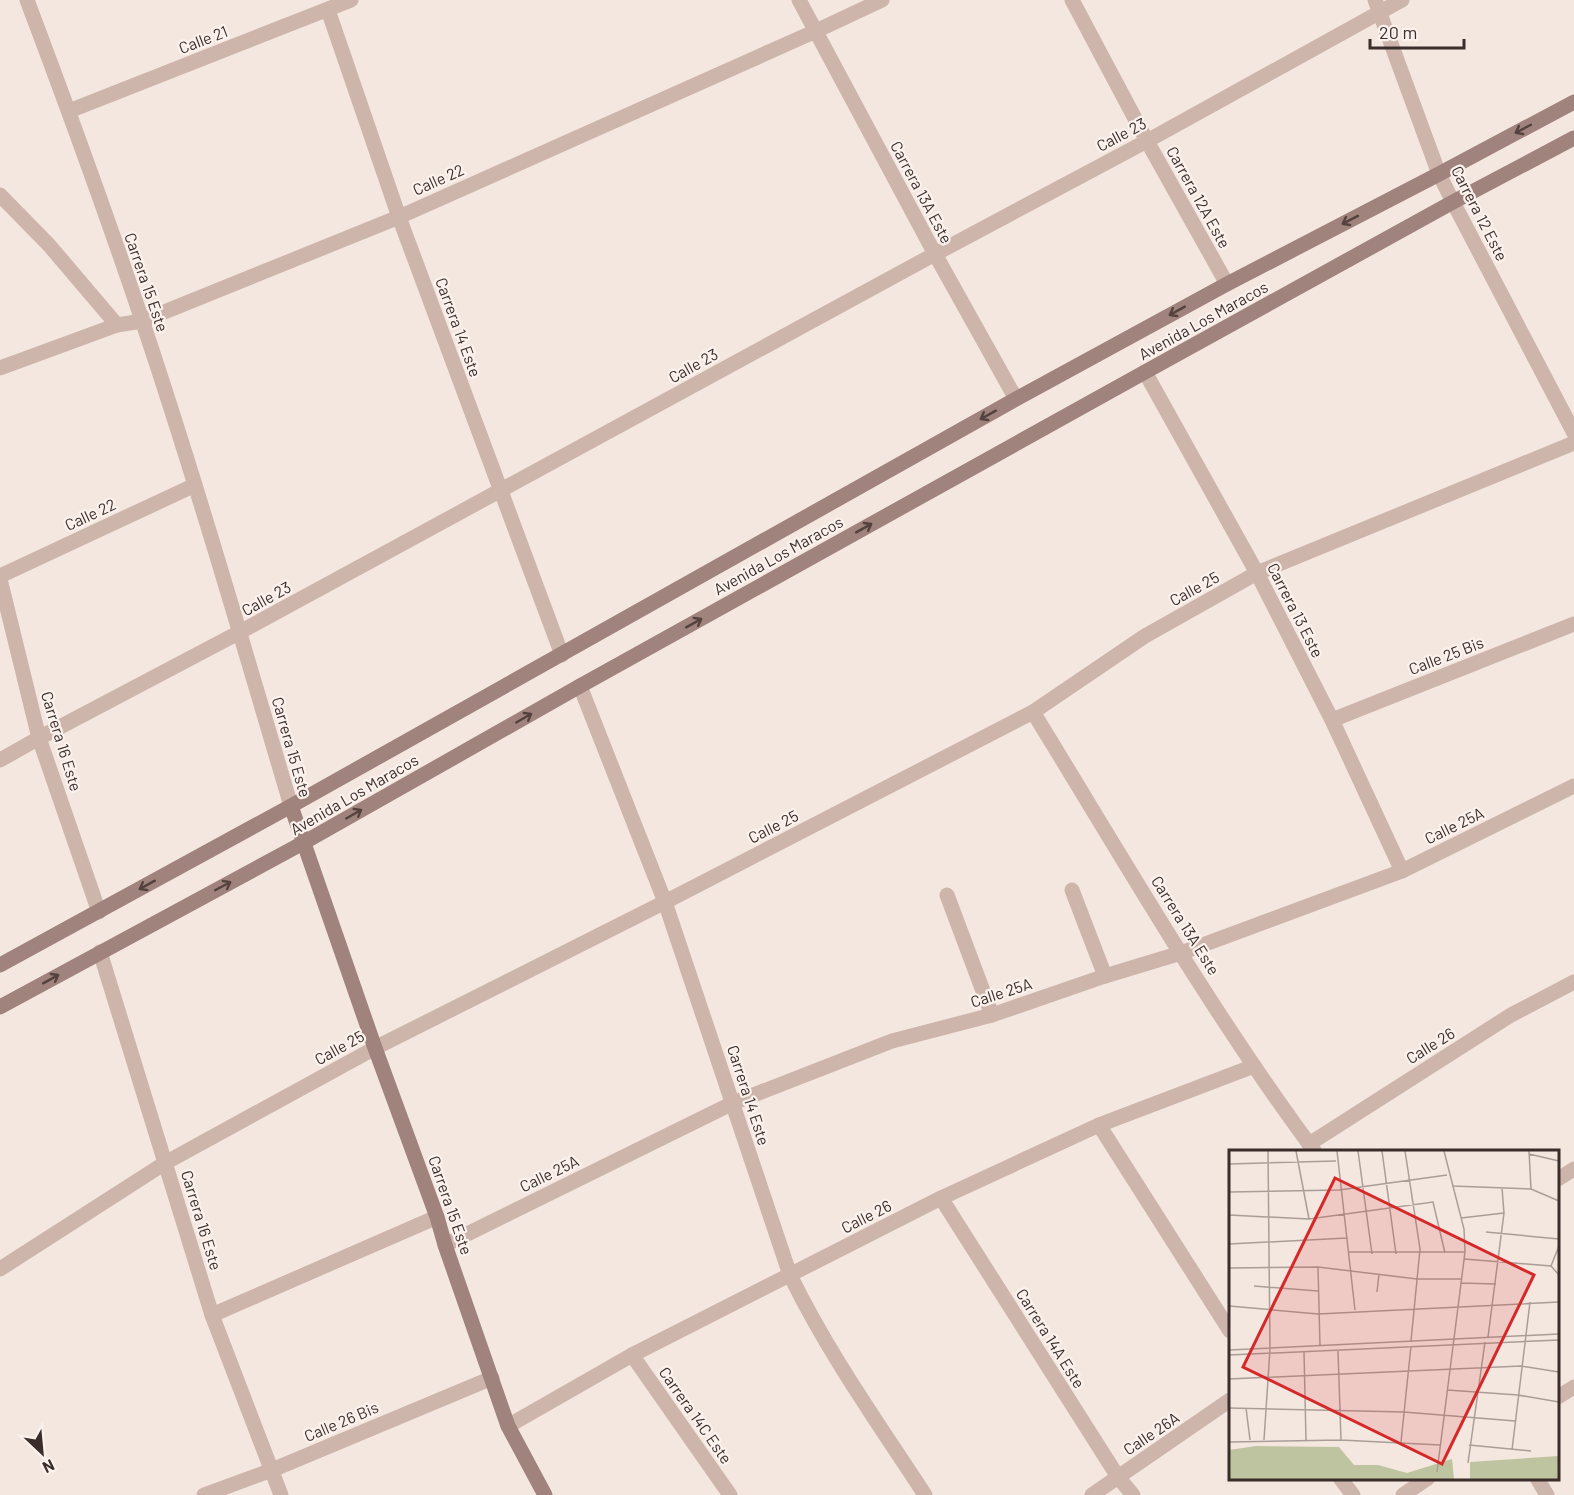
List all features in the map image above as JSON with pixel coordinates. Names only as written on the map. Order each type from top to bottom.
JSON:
[{"type":"street","name":"Carrera 15 Este","points":[[27,0],[69,111],[142,321],[195,485],[303,843],[437,1217],[508,1426],[545,1495]]},
{"type":"street","name":"Calle 21","points":[[69,111],[351,0]]},
{"type":"street","name":"Carrera 13A Este","points":[[800,0],[935,254],[1016,399]]},
{"type":"street","name":"Calle 22","points":[[0,368],[117,325],[142,321],[399,217],[816,32],[882,0]]},
{"type":"street","name":"Carrera 12A Este","points":[[1072,0],[1227,284]]},
{"type":"street","name":"Calle 23","points":[[0,760],[1147,141],[1377,6],[1402,0]]},
{"type":"street","name":"Carrera 12 Este","points":[[1377,6],[1439,174],[1574,433]]},
{"type":"street","name":"Carrera 14 Este","points":[[328,10],[399,217],[562,655]]},
{"type":"street","name":"Avenida Los Maracos","points":[[0,965],[291,806],[1016,399],[1227,284],[1574,102]]},
{"type":"street","name":"Avenida Los Maracos","points":[[0,1007],[303,843],[1145,372],[1574,138]]},
{"type":"street","points":[[0,195],[49,245],[117,325]]},
{"type":"street","name":"Carrera 13 Este","points":[[1145,372],[1257,573],[1332,720],[1402,871]]},
{"type":"street","name":"Calle 25","points":[[0,1269],[165,1163],[375,1048],[665,902],[1033,712],[1145,636],[1257,573],[1574,442]]},
{"type":"street","name":"Calle 22","points":[[0,577],[195,485]]},
{"type":"street","name":"Carrera 16 Este","points":[[0,577],[39,738],[99,912]]},
{"type":"street","name":"Calle 25 Bis","points":[[1332,720],[1574,624]]},
{"type":"street","name":"Carrera 14 Este","points":[[580,686],[665,902],[790,1275],[837,1362],[925,1495]]},
{"type":"street","name":"Carrera 13A Este","points":[[1033,712],[1181,952],[1254,1066],[1312,1148]]},
{"type":"street","name":"Calle 25A","points":[[445,1245],[733,1103],[892,1041],[992,1015],[1181,952],[1402,871],[1574,786]]},
{"type":"street","points":[[1072,890],[1105,976]]},
{"type":"street","points":[[946,895],[992,1015]]},
{"type":"street","name":"Carrera 16 Este","points":[[100,952],[212,1315],[281,1495]]},
{"type":"street","name":"Calle 26","points":[[1312,1148],[1511,1016],[1574,982]]},
{"type":"street","name":"Calle 26","points":[[508,1426],[632,1355],[941,1198],[1099,1125],[1254,1066]]},
{"type":"street","points":[[1099,1125],[1229,1329]]},
{"type":"street","points":[[1559,1178],[1574,1169]]},
{"type":"street","name":"Carrera 14A Este","points":[[941,1198],[1118,1477],[1133,1495]]},
{"type":"street","points":[[212,1315],[437,1217]]},
{"type":"street","name":"Carrera 14C Este","points":[[632,1355],[730,1495]]},
{"type":"street","name":"Calle 26 Bis","points":[[204,1495],[272,1470],[492,1378]]},
{"type":"street","points":[[1559,1396],[1574,1387]]},
{"type":"street","name":"Calle 26A","points":[[1092,1495],[1229,1401]]},
{"type":"street","points":[[1341,1480],[1353,1495]]},
{"type":"street","points":[[1403,1495],[1426,1480]]},
{"type":"street","points":[[1538,1480],[1547,1495]]}]
